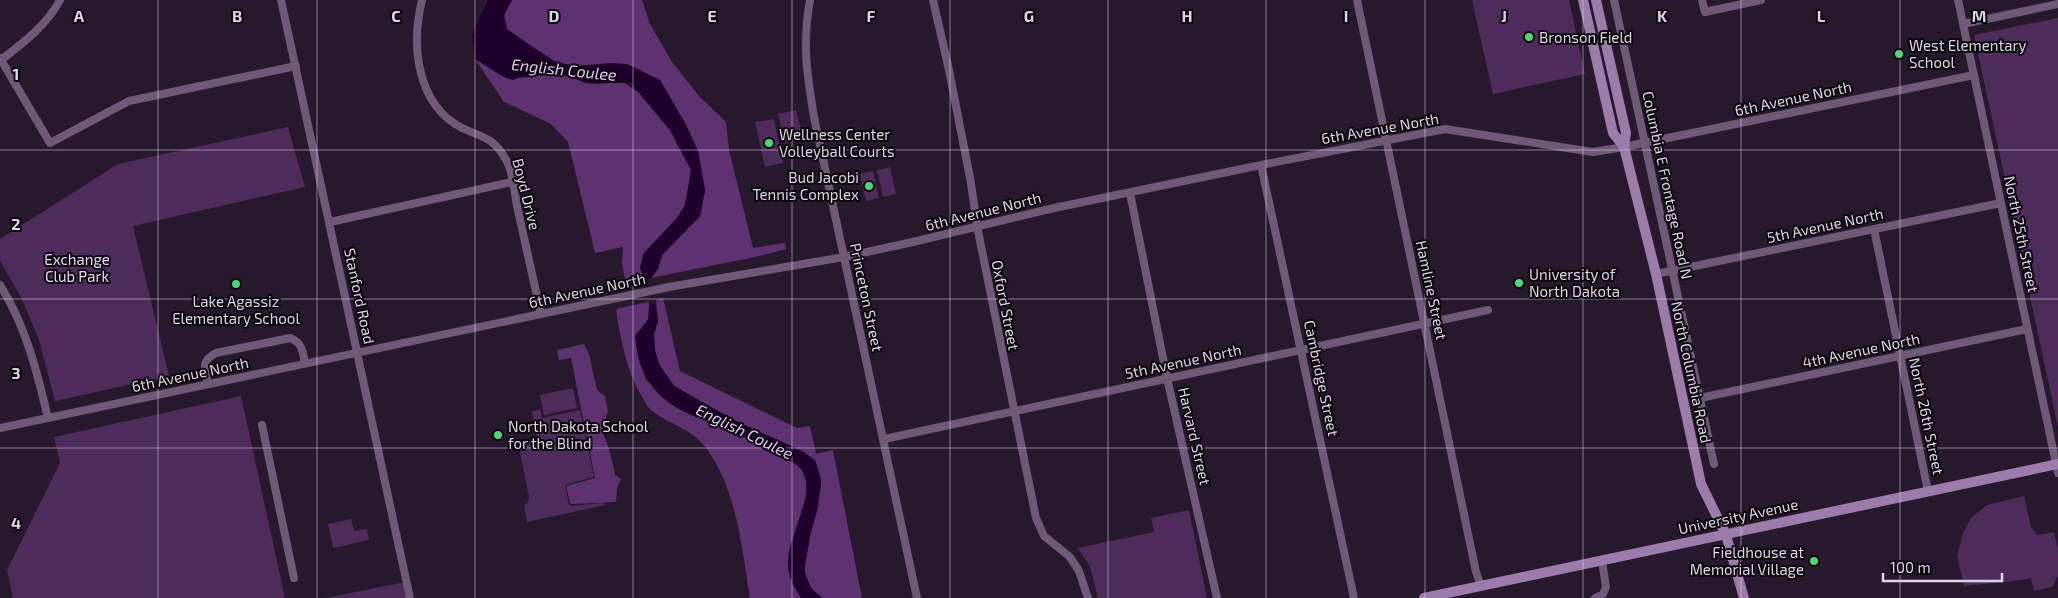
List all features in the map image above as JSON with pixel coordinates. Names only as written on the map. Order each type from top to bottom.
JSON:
[{"type":"main road","name":"North Columbia Road","points":[[1583,0],[1613,133],[1624,147]]},
{"type":"main road","name":"North Columbia Road","points":[[1596,0],[1626,133],[1624,147],[1656,274],[1702,484],[1726,535],[1744,598]]},
{"type":"main road","name":"University Avenue","points":[[1424,598],[1928,491],[2057,467]]},
{"type":"street","points":[[60,0],[43,23],[24,42],[0,59],[50,143],[129,101],[296,66]]},
{"type":"street","name":"Stanford Road","points":[[281,0],[410,598]]},
{"type":"street","name":"Boyd Drive","points":[[422,0],[416,40],[419,68],[426,91],[450,119],[462,128],[484,136],[505,157],[541,314]]},
{"type":"street","name":"Princeton Street","points":[[810,0],[805,31],[806,69],[814,117],[917,598]]},
{"type":"street","name":"Oxford Street","points":[[933,0],[949,70],[971,184],[977,226],[1036,518],[1044,536],[1070,557],[1079,571],[1088,598]]},
{"type":"street","name":"Hamline Street","points":[[1357,0],[1476,572],[1481,586]]},
{"type":"street","name":"Columbia E Frontage Road N","points":[[1614,0],[1714,464]]},
{"type":"street","points":[[1702,0],[1705,12],[1761,0]]},
{"type":"street","name":"North 25th Street","points":[[1958,0],[2057,467]]},
{"type":"street","points":[[1964,24],[2058,4]]},
{"type":"street","name":"6th Avenue North","points":[[0,428],[726,276],[844,257],[977,226],[1386,140],[1445,130],[1461,130],[1593,152],[1646,143],[1974,75]]},
{"type":"street","name":"Cambridge Street","points":[[1261,165],[1354,598]]},
{"type":"street","points":[[330,222],[512,182]]},
{"type":"street","name":"Harvard Street","points":[[1130,193],[1167,378],[1217,598]]},
{"type":"street","name":"5th Avenue North","points":[[1656,274],[2001,203]]},
{"type":"street","name":"North 26th Street","points":[[1874,229],[1928,491]]},
{"type":"street","points":[[0,286],[22,327],[36,367],[48,418]]},
{"type":"street","name":"5th Avenue North","points":[[884,439],[1425,325],[1488,310]]},
{"type":"street","name":"4th Avenue North","points":[[1700,398],[2027,330]]},
{"type":"street","points":[[208,384],[205,364],[208,357],[216,353],[290,338],[297,340],[301,346],[305,363]]},
{"type":"street","points":[[262,426],[294,578]]},
{"type":"street","points":[[1595,598],[1603,594],[1606,587],[1602,560]]},
{"type":"green space","name":"Bronson Field","points":[[1472,0],[1569,0],[1585,74],[1493,94]]},
{"type":"green space","points":[[2058,18],[2058,427],[1974,35]]},
{"type":"green space","points":[[796,110],[803,139],[785,143],[778,114]]},
{"type":"green space","name":"Wellness Center Volleyball Courts","points":[[774,119],[783,163],[765,167],[755,122]]},
{"type":"green space","name":"Exchange Club Park","points":[[288,127],[305,187],[133,226],[169,376],[55,401],[39,340],[21,297],[0,261],[0,239],[118,164]]},
{"type":"green space","name":"Bud Jacobi Tennis Complex","points":[[890,167],[896,194],[883,197],[877,170]]},
{"type":"green space","name":"Bud Jacobi Tennis Complex","points":[[873,171],[879,198],[866,201],[860,174]]},
{"type":"green space","points":[[573,388],[577,408],[544,415],[540,395]]},
{"type":"green space","points":[[241,396],[285,598],[13,598],[7,570],[60,463],[54,437]]},
{"type":"green space","points":[[540,409],[542,418],[580,410],[594,477],[565,485],[569,505],[602,503],[606,505],[527,522],[524,505],[527,504],[529,497],[518,442],[537,438],[532,412]]},
{"type":"green space","points":[[2024,496],[2031,527],[2037,535],[2054,532],[2058,549],[2058,576],[2052,587],[2034,591],[2031,578],[1964,586],[1957,556],[1963,533],[1971,518],[1987,505]]},
{"type":"green space","points":[[1189,510],[1207,598],[1098,598],[1090,567],[1078,548],[1154,532],[1151,518]]},
{"type":"green space","points":[[351,519],[354,531],[367,529],[369,540],[333,548],[328,524]]},
{"type":"green space","points":[[406,582],[410,598],[324,598]]},
{"type":"shaded area","points":[[512,0],[642,0],[650,24],[672,62],[700,97],[726,122],[729,150],[753,248],[785,243],[786,249],[651,278],[658,269],[662,255],[700,216],[705,190],[698,151],[686,125],[660,80],[558,63],[507,30],[504,19],[505,10]]},
{"type":"shaded area","points":[[475,59],[508,79],[558,74],[572,77],[584,83],[623,82],[638,92],[670,130],[691,170],[690,185],[685,205],[677,218],[644,253],[640,268],[644,279],[626,283],[622,264],[623,247],[595,253],[568,142],[551,124],[504,102]]},
{"type":"shaded area","points":[[663,298],[680,371],[797,428],[810,426],[816,454],[833,450],[862,598],[822,598],[811,588],[806,577],[806,551],[820,495],[821,483],[815,460],[732,419],[674,386],[659,364],[654,350],[654,334],[658,321],[656,300]]},
{"type":"shaded area","points":[[649,302],[648,320],[635,336],[638,358],[646,380],[678,408],[692,415],[723,425],[777,456],[795,463],[802,469],[806,481],[806,497],[792,541],[788,565],[792,583],[801,598],[750,598],[737,521],[732,502],[717,465],[707,449],[695,436],[650,409],[636,387],[625,355],[616,310]]},
{"type":"shaded area","points":[[584,344],[589,354],[597,390],[605,396],[608,411],[602,432],[615,475],[621,479],[617,488],[616,502],[573,504],[570,503],[566,486],[595,478],[571,358],[559,360],[557,350]]},
{"type":"water","name":"English Coulee","points":[[488,0],[512,0],[504,15],[507,29],[552,61],[575,66],[612,63],[627,64],[660,80],[686,125],[698,151],[705,190],[700,216],[662,255],[658,269],[651,278],[644,279],[640,268],[644,253],[677,218],[685,205],[691,170],[670,130],[631,83],[589,83],[558,74],[521,77],[513,80],[502,76],[475,59],[472,35]]},
{"type":"water","name":"English Coulee","points":[[655,304],[658,321],[654,334],[655,350],[659,364],[674,386],[732,419],[802,451],[815,460],[821,480],[818,507],[804,571],[811,588],[822,598],[801,598],[793,583],[788,566],[792,542],[805,502],[807,489],[805,477],[800,468],[727,427],[694,416],[678,408],[658,393],[645,374],[637,350],[635,336],[648,320],[650,305]]},
{"type":"place","name":"Bronson Field","points":[[1529,37]]},
{"type":"place","name":"West Elementary School","points":[[1899,54]]},
{"type":"place","name":"Wellness Center Volleyball Courts","points":[[769,143]]},
{"type":"place","name":"Bud Jacobi Tennis Complex","points":[[869,186]]},
{"type":"place","name":"University of North Dakota","points":[[1519,283]]},
{"type":"place","name":"Lake Agassiz Elementary School","points":[[236,284]]},
{"type":"place","name":"North Dakota School for the Blind","points":[[498,435]]},
{"type":"place","name":"Fieldhouse at Memorial Village","points":[[1814,561]]}]
